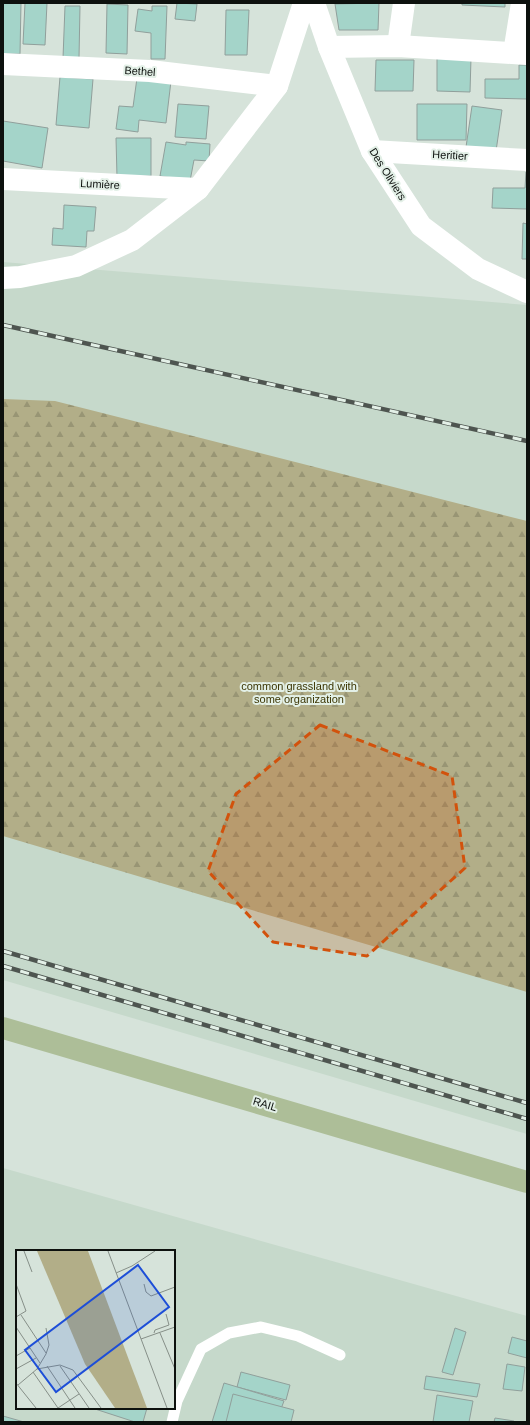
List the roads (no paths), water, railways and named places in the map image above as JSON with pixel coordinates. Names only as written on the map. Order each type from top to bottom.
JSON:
[{"type":"main road","name":"RAIL","points":[[3,1028],[527,1182]]},
{"type":"street","points":[[3,278],[20,277],[76,266],[132,240],[198,189],[277,86],[304,3]]},
{"type":"street","name":"Des Oliviers","points":[[314,3],[329,46],[372,151],[421,226],[478,269],[527,292]]},
{"type":"street","points":[[398,46],[404,3]]},
{"type":"street","points":[[329,46],[398,46],[521,53],[522,3]]},
{"type":"street","name":"Bethel","points":[[3,64],[150,70],[277,86]]},
{"type":"street","name":"Heritier","points":[[372,151],[527,160]]},
{"type":"street","name":"Lumière","points":[[3,180],[198,189]]},
{"type":"lane","points":[[172,1422],[177,1401],[200,1349],[229,1333],[261,1327],[298,1336],[340,1355]]},
{"type":"railway","points":[[3,325],[527,441]]},
{"type":"railway","points":[[3,951],[527,1103]]},
{"type":"railway","points":[[3,966],[527,1119]]},
{"type":"park label","name":"common grassland with some organization","points":[[299,692]]}]
